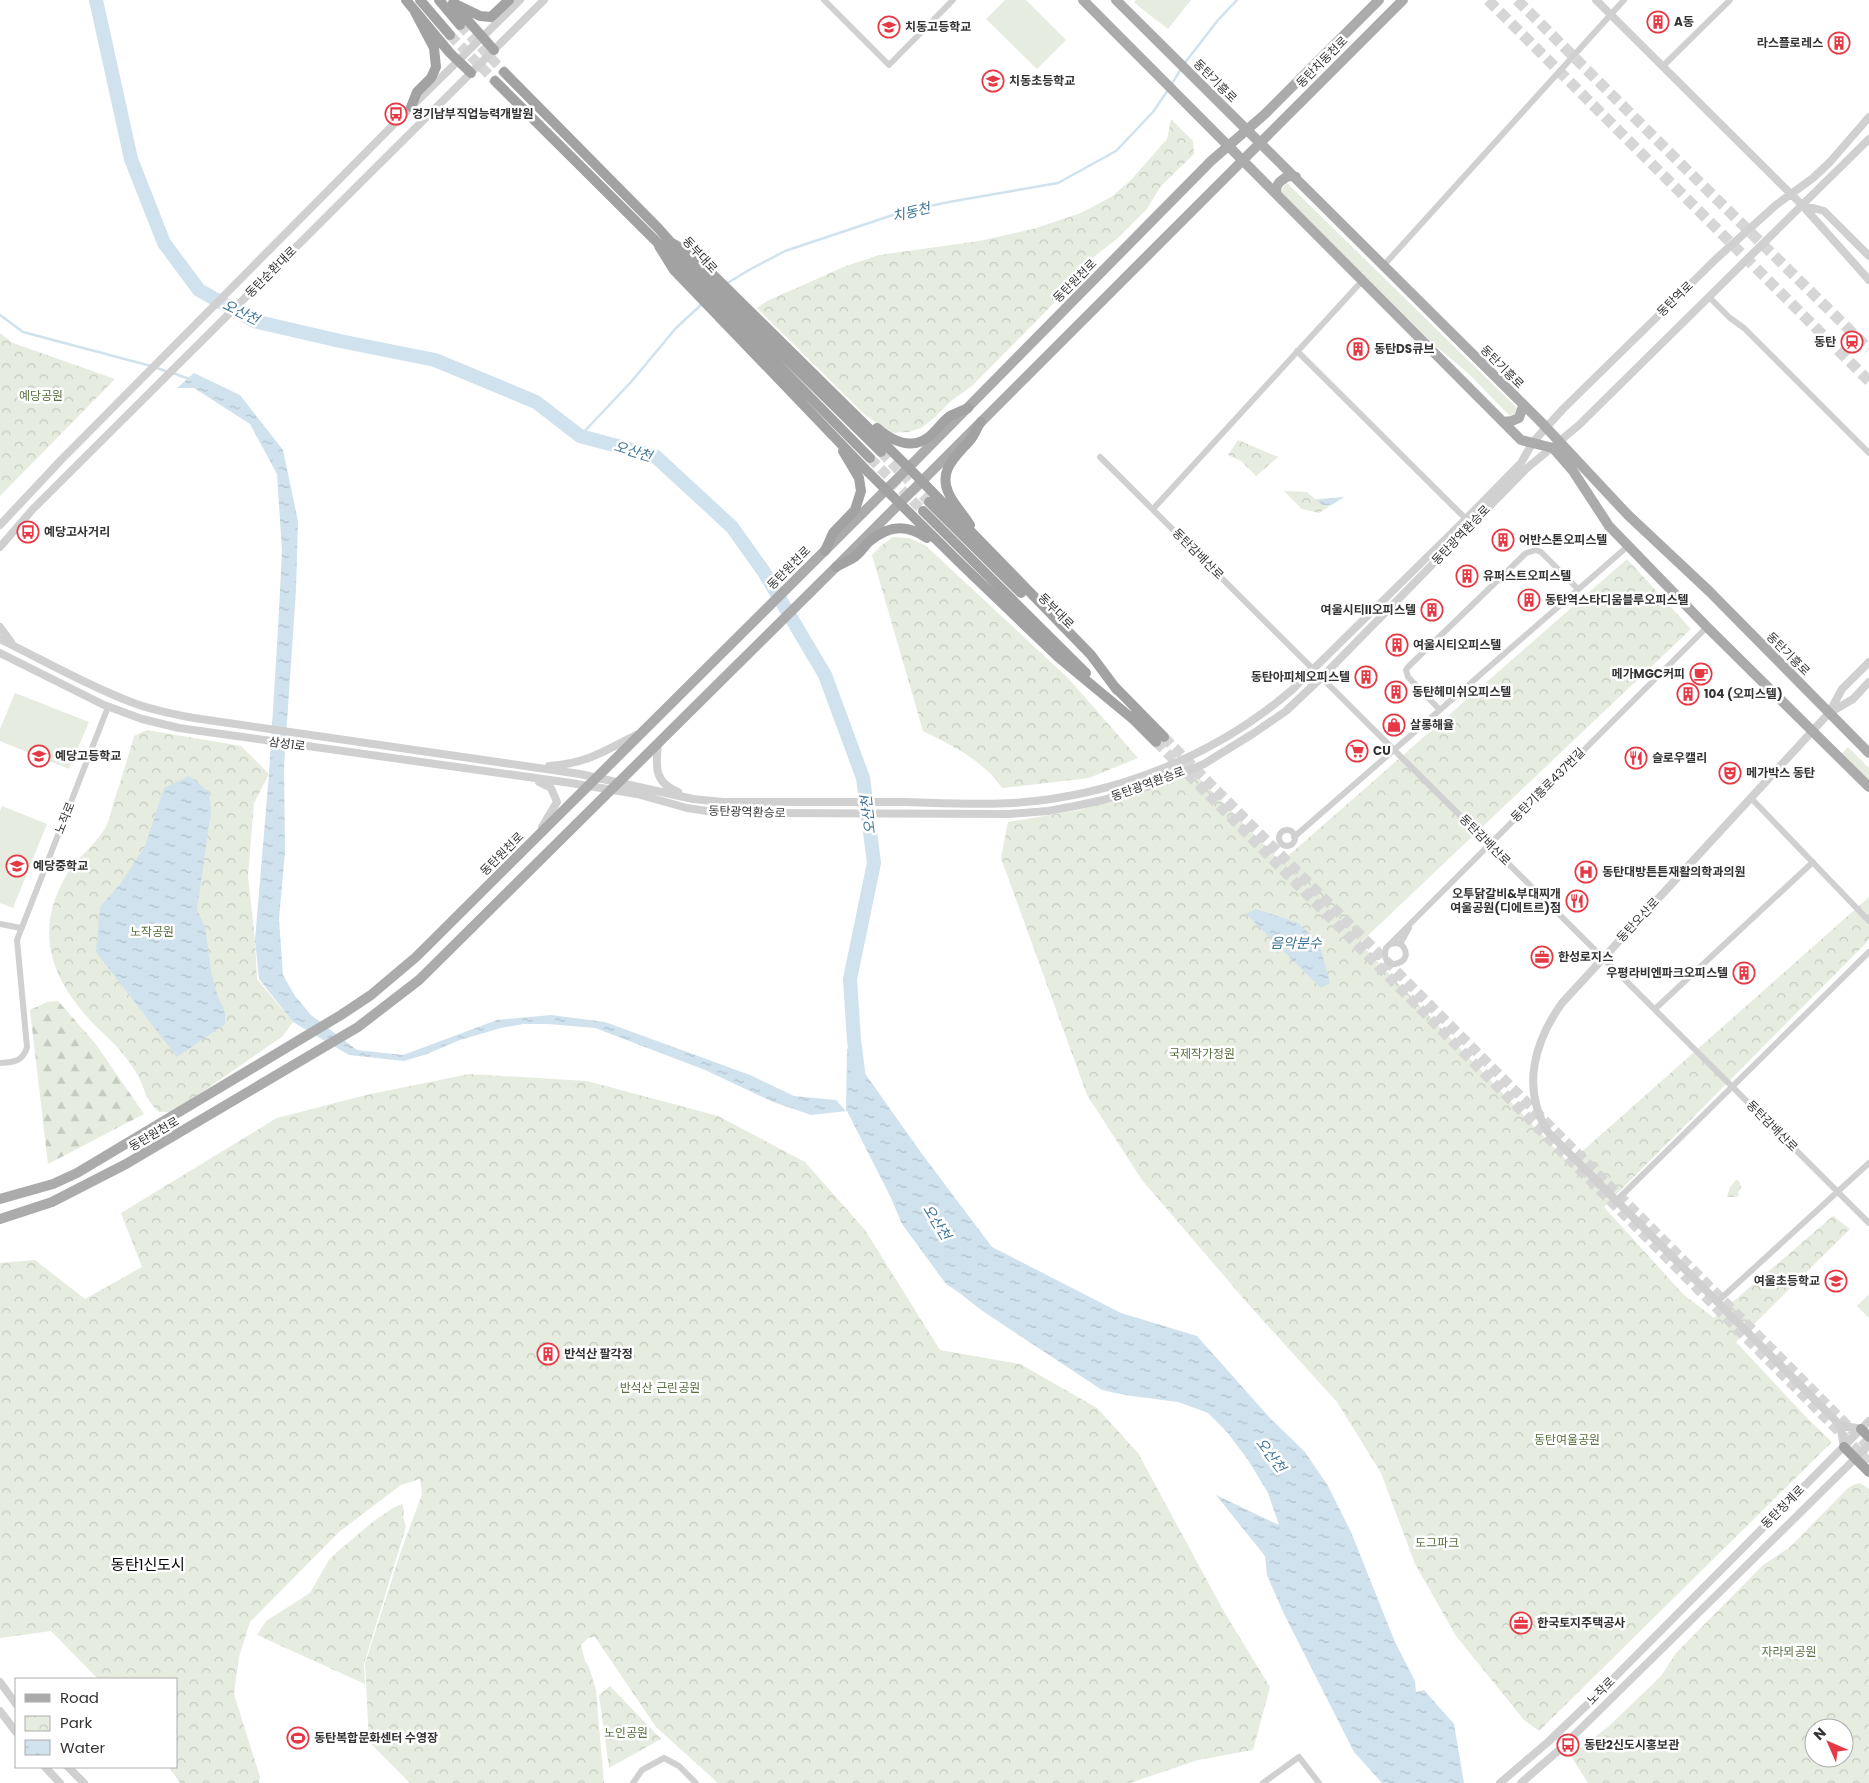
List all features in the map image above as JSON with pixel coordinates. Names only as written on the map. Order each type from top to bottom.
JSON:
[{"type":"highway","points":[[406,0],[471,73]]},
{"type":"highway","points":[[420,0],[450,35]]},
{"type":"highway","points":[[438,0],[460,25]]},
{"type":"highway","points":[[452,2],[480,16],[491,17],[509,0]]},
{"type":"highway","points":[[452,2],[494,50]]},
{"type":"highway","points":[[410,107],[417,92],[431,78],[436,67],[434,48],[415,12]]},
{"type":"highway","name":"동부대로","points":[[504,72],[672,243],[684,263]]},
{"type":"highway","name":"동부대로","points":[[495,81],[660,246],[684,263],[870,458]]},
{"type":"highway","points":[[684,263],[739,319],[842,445],[886,490],[1058,657],[1134,720]]},
{"type":"highway","points":[[739,319],[862,422],[909,468],[1091,655],[1117,690]]},
{"type":"highway","name":"동부대로","points":[[739,319],[880,452]]},
{"type":"highway","points":[[862,422],[874,425],[887,437],[900,443],[910,444],[928,438],[950,416],[968,408]]},
{"type":"highway","points":[[981,422],[971,438],[954,456],[946,474],[949,495],[981,543]]},
{"type":"highway","points":[[825,550],[833,533],[855,510],[861,491],[859,478],[844,455],[842,445]]},
{"type":"highway","name":"동부대로","points":[[923,511],[1134,720],[1160,739],[1117,690],[930,502]]},
{"type":"highway","points":[[836,567],[854,558],[870,541],[882,533],[902,528],[917,531],[959,562]]},
{"type":"highway","points":[[1865,1425],[1869,1437]]},
{"type":"highway","points":[[1844,1446],[1869,1472]]},
{"type":"main road","name":"동탄기흥로","points":[[1083,0],[1521,440],[1556,445],[1708,591],[1869,753]]},
{"type":"main road","name":"동탄기흥로","points":[[1116,0],[1546,428],[1609,526],[1812,732],[1869,787]]},
{"type":"main road","name":"동탄치동천로","points":[[1247,130],[1379,0]]},
{"type":"main road","name":"동탄치동천로","points":[[1260,143],[1403,0]]},
{"type":"main road","name":"동탄원천로","points":[[0,1199],[53,1184],[76,1173],[341,1016],[371,995],[416,957],[909,468],[1210,161],[1247,130]]},
{"type":"main road","points":[[614,786],[1260,143]]},
{"type":"main road","points":[[1277,195],[1275,189],[1277,184],[1288,176],[1296,178]]},
{"type":"main road","points":[[1503,422],[1519,418],[1523,406]]},
{"type":"main road","name":"동탄원천로","points":[[0,1219],[38,1208],[81,1189],[314,1055],[358,1027],[399,997],[440,960],[614,786]]},
{"type":"street","name":"동탄순환대로","points":[[0,524],[410,107],[520,0]]},
{"type":"street","name":"동탄순환대로","points":[[0,547],[34,509],[544,0]]},
{"type":"street","points":[[824,0],[889,65],[953,0]]},
{"type":"street","points":[[1596,0],[1802,205],[1869,280]]},
{"type":"street","points":[[1384,265],[1624,0]]},
{"type":"street","points":[[1663,66],[1730,0]]},
{"type":"street","name":"동탄역로","points":[[1562,408],[1717,258],[1776,205],[1830,162],[1869,117]]},
{"type":"street","name":"동탄역로","points":[[1579,425],[1869,139]]},
{"type":"street","points":[[1830,162],[1839,168]]},
{"type":"street","points":[[1802,205],[1824,211],[1869,256]]},
{"type":"street","points":[[1846,253],[1856,243]]},
{"type":"street","points":[[1153,509],[1362,281]]},
{"type":"street","points":[[1709,297],[1730,318],[1744,328],[1869,453]]},
{"type":"street","points":[[1297,352],[1466,519]]},
{"type":"street","name":"동탄광역환승로","points":[[588,786],[614,786],[723,802],[1014,803],[1100,789],[1151,773],[1208,746],[1280,700],[1521,463],[1534,442],[1562,408]]},
{"type":"street","name":"동탄광역환승로","points":[[597,777],[614,786],[687,808],[707,811],[757,813],[1008,814],[1048,811],[1103,800],[1156,784],[1204,764],[1286,711],[1322,677],[1526,469],[1579,425]]},
{"type":"street","name":"동탄감배산로","points":[[1100,457],[1869,1223]]},
{"type":"street","points":[[1294,837],[1628,546]]},
{"type":"street","points":[[1440,710],[1408,677],[1406,670],[1526,553],[1536,550],[1540,552],[1578,589]]},
{"type":"street","points":[[0,627],[14,646]]},
{"type":"street","name":"동탄기흥로437번길","points":[[1390,944],[1708,627]]},
{"type":"street","points":[[0,639],[14,646]]},
{"type":"street","name":"삼성1로","points":[[14,646],[97,688],[154,710],[194,718],[597,777]]},
{"type":"street","name":"삼성1로","points":[[0,653],[108,707],[142,719],[179,728],[588,786]]},
{"type":"street","name":"동탄오산로","points":[[1840,1425],[1548,1132],[1539,1118],[1534,1094],[1533,1071],[1536,1054],[1550,1020],[1562,1003],[1812,732],[1829,713],[1842,689],[1869,662]]},
{"type":"street","name":"동탄오산로","points":[[1829,713],[1853,699],[1869,682]]},
{"type":"street","name":"노작로","points":[[0,1063],[19,1060],[24,1055],[26,1047],[17,940],[108,707]]},
{"type":"street","points":[[527,766],[574,764],[589,759],[642,732]]},
{"type":"street","points":[[658,743],[657,766],[663,784],[693,799]]},
{"type":"street","points":[[526,777],[551,788],[554,791],[557,802],[535,839]]},
{"type":"street","points":[[1751,798],[1869,921]]},
{"type":"street","points":[[1655,1009],[1813,862]]},
{"type":"street","points":[[1400,944],[1413,920]]},
{"type":"street","points":[[0,924],[21,928]]},
{"type":"street","points":[[1395,942],[1404,948],[1406,953],[1400,963],[1390,963],[1386,959],[1384,953],[1390,944],[1395,942]]},
{"type":"street","points":[[1616,1201],[1869,952]]},
{"type":"street","points":[[1717,1302],[1869,1162]]},
{"type":"street","points":[[1844,1446],[1840,1425],[1865,1425]]},
{"type":"street","name":"동탄청계로","points":[[1697,1594],[1865,1425]]},
{"type":"street","name":"동탄청계로","points":[[1707,1604],[1869,1445]]},
{"type":"street","name":"노작로","points":[[1500,1783],[1548,1742],[1697,1594]]},
{"type":"street","name":"노작로","points":[[1521,1783],[1558,1751],[1707,1604]]},
{"type":"street","points":[[0,1682],[15,1703]]},
{"type":"street","points":[[2,1714],[15,1731]]},
{"type":"street","points":[[1262,1783],[1300,1757],[1319,1783]]},
{"type":"street","points":[[634,1783],[642,1770],[664,1758],[679,1766],[696,1783]]},
{"type":"street","points":[[45,1768],[60,1783]]},
{"type":"street","points":[[69,1768],[84,1783]]},
{"type":"green space","points":[[1005,0],[1026,0],[1066,40],[1037,69],[986,19]]},
{"type":"green space","points":[[1136,0],[1191,0],[1168,29],[1134,2]]},
{"type":"green space","points":[[1171,119],[1193,141],[1194,154],[1161,186],[1146,210],[1075,276],[1052,305],[972,386],[951,401],[921,428],[909,432],[892,433],[865,415],[757,308],[767,301],[846,266],[879,255],[979,241],[1033,229],[1081,213],[1111,197],[1131,180],[1167,139]]},
{"type":"green space","points":[[1287,183],[1517,408],[1518,414],[1511,417],[1468,373],[1420,333],[1281,195],[1282,189]]},
{"type":"green space","name":"예당공원","points":[[0,333],[13,343],[115,379],[0,496]]},
{"type":"green space","points":[[1238,440],[1278,457],[1256,476],[1241,461],[1228,455]]},
{"type":"green space","points":[[1284,491],[1307,492],[1315,499],[1344,497],[1319,513],[1302,509]]},
{"type":"green space","points":[[893,537],[909,538],[925,545],[1069,679],[1138,758],[1089,778],[1002,788],[986,769],[977,762],[956,748],[923,731],[872,555]]},
{"type":"green space","name":"동탄여울공원","points":[[1627,559],[1691,629],[1360,943],[1569,1163],[1869,897],[1869,940],[1604,1207],[1683,1294],[1714,1318],[1833,1216],[1850,1229],[1736,1342],[1832,1442],[1539,1731],[1524,1720],[1456,1636],[1415,1564],[1381,1473],[1337,1402],[1249,1305],[1142,1180],[1087,1095],[1001,858],[1008,822],[1079,810],[1195,774],[1281,862]]},
{"type":"green space","points":[[15,693],[89,722],[69,769],[0,741],[0,729]]},
{"type":"green space","name":"노작공원","points":[[147,730],[241,746],[269,774],[254,803],[248,876],[257,979],[293,1022],[283,1036],[173,1112],[159,1112],[154,1107],[127,1059],[75,1002],[64,985],[56,967],[49,931],[51,913],[57,894],[67,874],[103,831],[110,818],[134,736]]},
{"type":"green space","points":[[1848,747],[1869,768],[1869,782],[1841,754]]},
{"type":"green space","name":"예당중학교","points":[[2,806],[47,824],[13,908],[0,903],[0,811]]},
{"type":"green space","points":[[58,1001],[95,1043],[144,1114],[48,1164],[30,1010],[47,1002]]},
{"type":"green space","name":"반석산 근린공원","points":[[469,1074],[587,1081],[718,1116],[805,1162],[865,1230],[940,1350],[1020,1364],[1097,1408],[1138,1453],[1223,1610],[1270,1687],[1253,1750],[1198,1760],[1130,1783],[718,1783],[656,1727],[595,1637],[588,1638],[581,1645],[596,1690],[604,1783],[410,1783],[369,1742],[365,1664],[400,1554],[422,1494],[420,1479],[401,1485],[339,1532],[250,1622],[239,1657],[234,1694],[260,1777],[259,1783],[180,1783],[170,1768],[178,1768],[178,1678],[97,1678],[51,1631],[0,1638],[0,1263],[35,1260],[85,1299],[142,1267],[121,1213],[277,1118],[366,1095]]},
{"type":"green space","points":[[1736,1180],[1739,1181],[1741,1186],[1738,1192],[1739,1195],[1737,1197],[1727,1197],[1730,1187]]},
{"type":"green space","points":[[1869,1294],[1869,1318],[1857,1306]]},
{"type":"green space","name":"자라뫼공원","points":[[1860,1483],[1869,1489],[1869,1783],[1588,1783],[1571,1756],[1609,1726],[1661,1676],[1676,1653],[1763,1565],[1790,1547],[1847,1489]]},
{"type":"green space","points":[[402,1504],[406,1527],[364,1664],[365,1684],[257,1635],[266,1621],[310,1593],[329,1560],[336,1553],[375,1520]]},
{"type":"green space","name":"노인공원","points":[[610,1686],[661,1739],[609,1768],[599,1695]]},
{"type":"water","points":[[194,373],[240,395],[283,450],[298,521],[296,590],[284,766],[285,852],[279,919],[283,975],[295,996],[311,1015],[357,1050],[403,1055],[497,1020],[551,1015],[605,1022],[750,1075],[794,1096],[836,1100],[846,1111],[847,1048],[922,1154],[992,1247],[1121,1313],[1197,1336],[1270,1418],[1305,1452],[1328,1486],[1351,1532],[1395,1642],[1415,1681],[1416,1692],[1424,1690],[1454,1724],[1464,1783],[1382,1783],[1354,1752],[1284,1614],[1267,1575],[1265,1556],[1216,1495],[1279,1525],[1268,1493],[1248,1460],[1227,1432],[1208,1413],[1178,1402],[1102,1390],[981,1310],[946,1284],[902,1224],[847,1111],[811,1115],[773,1102],[705,1070],[595,1028],[523,1024],[501,1028],[460,1040],[427,1054],[404,1061],[349,1055],[293,1022],[259,979],[255,940],[269,774],[282,551],[277,474],[250,424],[194,388],[177,388]]},
{"type":"water","points":[[1344,497],[1331,505],[1322,505],[1317,500]]},
{"type":"water","points":[[189,776],[209,792],[211,811],[197,910],[205,927],[211,971],[217,994],[225,1013],[225,1024],[177,1057],[96,952],[100,907],[121,883],[145,846],[164,788]]},
{"type":"water","name":"음악분수","points":[[1256,909],[1298,923],[1319,943],[1330,983],[1321,988],[1246,914]]},
{"type":"waterway","name":"오산천","points":[[96,0],[131,159],[164,243],[199,290],[254,321],[435,360],[536,402],[580,436],[655,456],[732,527],[764,572],[825,675],[863,778],[874,863],[850,979],[859,1079]]},
{"type":"waterway","name":"치동천","points":[[1184,64],[1218,20],[1237,0]]},
{"type":"waterway","name":"치동천","points":[[1171,85],[1181,69]]},
{"type":"waterway","name":"치동천","points":[[726,284],[785,251],[905,211],[1058,183],[1116,151],[1153,112],[1168,90]]},
{"type":"waterway","name":"치동천","points":[[580,436],[631,382],[676,328],[702,304]]},
{"type":"waterway","points":[[0,315],[23,332],[151,366]]},
{"type":"waterway","points":[[157,368],[168,372]]},
{"type":"waterway","points":[[173,373],[189,379]]},
{"type":"tunnel","points":[[1488,0],[1869,381]]},
{"type":"tunnel","points":[[1517,0],[1869,349]]},
{"type":"tunnel","points":[[460,25],[504,72]]},
{"type":"tunnel","points":[[450,35],[495,81]]},
{"type":"tunnel","points":[[881,452],[929,502]]},
{"type":"tunnel","points":[[870,458],[923,511]]},
{"type":"tunnel","points":[[1164,737],[1869,1447]]},
{"type":"tunnel","points":[[1156,742],[1869,1462]]},
{"type":"place","name":"A동","points":[[1658,22]]},
{"type":"place","name":"치동고등학교","points":[[889,27]]},
{"type":"place","name":"라스플로레스","points":[[1839,43]]},
{"type":"place","name":"치동초등학교","points":[[993,81]]},
{"type":"place","name":"경기남부직업능력개발원","points":[[396,114]]},
{"type":"place","name":"동탄","points":[[1852,342]]},
{"type":"place","name":"동탄DS큐브","points":[[1358,349]]},
{"type":"place","name":"예당고사거리","points":[[28,532]]},
{"type":"place","name":"어반스톤오피스텔","points":[[1503,540]]},
{"type":"place","name":"유퍼스트오피스텔","points":[[1467,576]]},
{"type":"place","name":"동탄역스타디움블루오피스텔","points":[[1529,600]]},
{"type":"place","name":"여울시티II오피스텔","points":[[1432,610]]},
{"type":"place","name":"여울시티오피스텔","points":[[1397,645]]},
{"type":"place","name":"메가MGC커피","points":[[1701,674]]},
{"type":"place","name":"동탄아피체오피스텔","points":[[1366,677]]},
{"type":"place","name":"동탄헤미쉬오피스텔","points":[[1396,692]]},
{"type":"place","name":"104 (오피스텔)","points":[[1688,694]]},
{"type":"place","name":"살롱해율","points":[[1394,725]]},
{"type":"place","name":"CU","points":[[1357,751]]},
{"type":"place","name":"예당고등학교","points":[[39,756]]},
{"type":"place","name":"슬로우캘리","points":[[1636,758]]},
{"type":"place","name":"메가박스 동탄","points":[[1730,773]]},
{"type":"place","name":"예당중학교","points":[[17,866]]},
{"type":"place","name":"동탄대방튼튼재활의학과의원","points":[[1586,872]]},
{"type":"place","name":"오투닭갈비&부대찌개 여울공원(디에트르)점","points":[[1577,901]]},
{"type":"place","name":"한성로지스","points":[[1542,957]]},
{"type":"place","name":"우평라비엔파크오피스텔","points":[[1744,973]]},
{"type":"place","name":"여울초등학교","points":[[1836,1281]]},
{"type":"place","name":"반석산 팔각정","points":[[548,1354]]},
{"type":"place","name":"한국토지주택공사","points":[[1521,1623]]},
{"type":"place","name":"동탄복합문화센터 수영장","points":[[298,1738]]},
{"type":"place","name":"동탄2신도시홍보관","points":[[1568,1745]]},
{"type":"district","name":"동탄1신도시","points":[[148,1565]]},
{"type":"park label","name":"국제작가정원","points":[[1202,1054]]},
{"type":"park label","name":"도그파크","points":[[1437,1543]]}]
